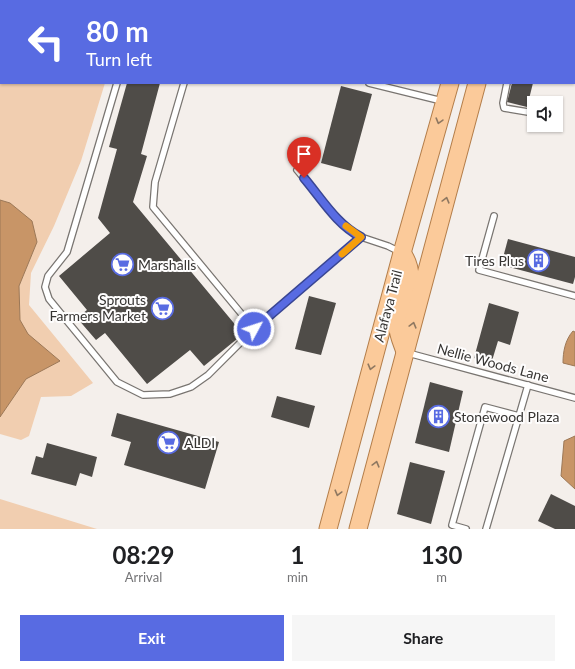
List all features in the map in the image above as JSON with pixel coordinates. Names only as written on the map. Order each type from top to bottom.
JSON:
[{"type":"main road","name":"Alafaya Trail","points":[[328,529],[402,253],[450,84]]},
{"type":"main road","name":"Alafaya Trail","points":[[358,529],[477,84]]},
{"type":"main road","points":[[402,253],[408,261],[411,276],[398,330],[406,352]]},
{"type":"lane","points":[[117,84],[67,252],[48,276],[46,287],[49,298],[117,382],[143,395],[170,394],[191,387],[208,375],[254,329],[361,237]]},
{"type":"lane","points":[[184,84],[155,182],[153,207],[254,329]]},
{"type":"lane","points":[[373,84],[444,102]]},
{"type":"lane","points":[[507,84],[503,103],[504,108],[527,112]]},
{"type":"lane","points":[[297,170],[339,219],[354,233],[402,253]]},
{"type":"lane","points":[[494,216],[479,270],[575,296]]},
{"type":"lane","name":"Nellie Woods Lane","points":[[406,352],[575,398]]},
{"type":"lane","points":[[486,529],[528,385]]},
{"type":"lane","points":[[466,529],[452,525],[486,407],[519,416]]},
{"type":"shaded area","points":[[0,84],[105,84],[81,161],[54,226],[31,273],[29,305],[93,383],[71,396],[41,397],[29,436],[21,440],[0,434],[0,417],[26,378],[60,361],[27,334],[20,320],[19,286],[37,242],[10,203],[0,200]]},
{"type":"shaded area","points":[[0,200],[10,203],[32,221],[37,242],[19,286],[20,320],[28,334],[60,361],[26,379],[0,417]]},
{"type":"shaded area","points":[[573,331],[575,332],[575,366],[563,363],[565,346]]},
{"type":"shaded area","points":[[575,436],[575,489],[561,476],[564,441]]},
{"type":"shaded area","points":[[0,499],[97,529],[0,529]]},
{"type":"building","points":[[127,84],[160,84],[141,154],[147,156],[133,202],[243,334],[204,366],[190,350],[147,384],[105,333],[96,340],[77,318],[87,310],[59,276],[110,233],[98,218],[117,149],[109,147]]},
{"type":"building","points":[[512,84],[533,84],[530,96],[527,96],[527,107],[507,102]]},
{"type":"building","points":[[341,86],[372,94],[351,171],[321,163]]},
{"type":"building","name":"Tires Plus","points":[[508,239],[575,257],[575,277],[573,284],[501,265]]},
{"type":"building","points":[[309,296],[336,303],[321,355],[295,349]]},
{"type":"building","points":[[489,303],[519,312],[510,345],[498,341],[491,364],[474,358]]},
{"type":"building","name":"Stonewood Plaza","points":[[430,382],[463,391],[449,452],[415,443]]},
{"type":"building","points":[[277,396],[315,406],[309,428],[271,417]]},
{"type":"building","points":[[117,413],[219,442],[205,489],[124,465],[131,442],[111,436]]},
{"type":"building","points":[[47,443],[97,457],[92,477],[80,473],[76,486],[31,474],[36,456],[43,458]]},
{"type":"building","points":[[410,462],[445,471],[431,524],[397,514]]},
{"type":"building","points":[[551,494],[575,506],[575,529],[555,529],[538,521]]},
{"type":"slow traffic","points":[[342,254],[361,237],[346,226]]},
{"type":"place","name":"Tires Plus","points":[[539,261]]},
{"type":"place","name":"Marshalls","points":[[122,265]]},
{"type":"place","name":"Sprouts Farmers Market","points":[[162,308]]},
{"type":"place","name":"Stonewood Plaza","points":[[439,417]]},
{"type":"place","name":"ALDI","points":[[169,443]]},
{"type":"route","points":[[254,329],[361,237],[354,233],[339,219],[304,178]]}]
